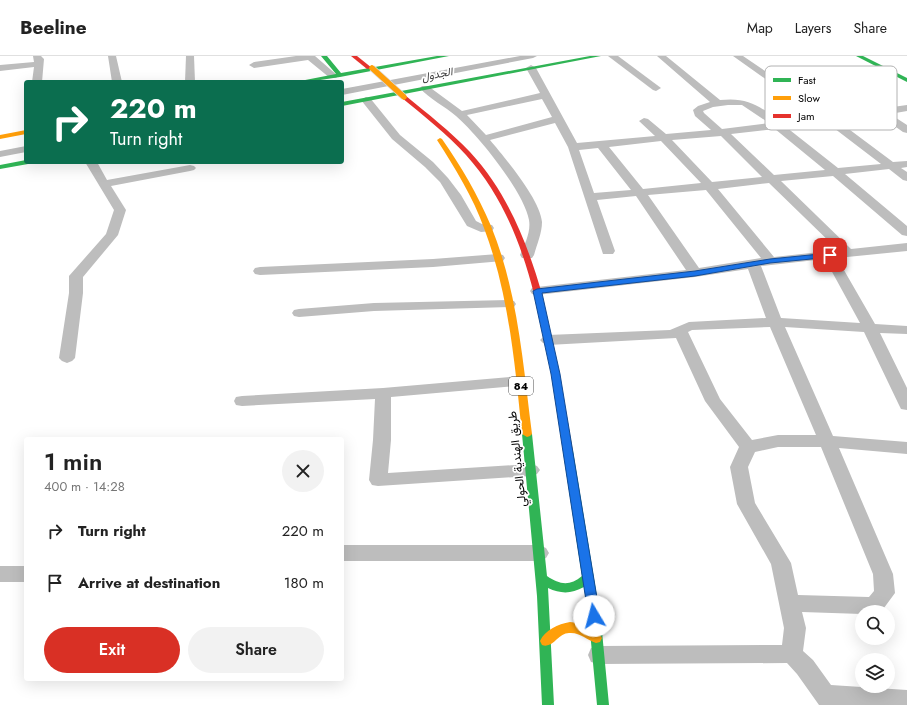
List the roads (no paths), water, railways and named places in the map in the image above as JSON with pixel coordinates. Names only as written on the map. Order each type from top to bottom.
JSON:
[{"type":"main road","points":[[324,56],[338,75],[348,83]]},
{"type":"main road","name":"84","points":[[354,56],[371,68]]},
{"type":"main road","name":"84","points":[[361,56],[371,68],[403,98],[456,142],[483,172],[505,206],[516,227],[527,255],[556,374],[598,646],[603,705]]},
{"type":"main road","points":[[391,56],[398,65]]},
{"type":"main road","points":[[309,80],[446,56]]},
{"type":"main road","points":[[344,103],[361,94],[425,88],[598,56]]},
{"type":"main road","points":[[859,56],[879,66]]},
{"type":"main road","points":[[897,75],[907,80]]},
{"type":"main road","name":"طريق الهندية الحولي","points":[[403,98],[443,144],[472,192],[488,228],[498,258],[509,304],[531,470],[546,641],[548,705]]},
{"type":"main road","points":[[0,137],[24,132]]},
{"type":"main road","points":[[0,167],[24,163]]},
{"type":"main road","points":[[541,578],[549,585],[560,589],[571,589],[581,585],[588,578]]},
{"type":"main road","points":[[546,641],[552,633],[563,628],[575,627],[587,630],[598,646]]},
{"type":"street","points":[[112,56],[117,80]]},
{"type":"street","points":[[190,56],[190,80]]},
{"type":"street","points":[[612,56],[656,88]]},
{"type":"street","points":[[660,56],[718,104]]},
{"type":"street","points":[[737,56],[765,75]]},
{"type":"street","points":[[254,65],[308,57],[312,58],[338,75]]},
{"type":"street","points":[[0,68],[37,60],[37,80]]},
{"type":"street","points":[[531,68],[573,147],[608,251]]},
{"type":"street","points":[[425,88],[460,114],[479,132],[532,206],[535,228],[527,255]]},
{"type":"street","points":[[361,94],[389,130],[410,149],[428,162],[444,180],[457,199],[469,223],[478,227],[488,228]]},
{"type":"street","points":[[460,114],[546,95]]},
{"type":"street","points":[[765,117],[747,104],[737,102],[701,107],[698,110],[699,114],[772,178],[848,253]]},
{"type":"street","points":[[897,110],[907,108]]},
{"type":"street","points":[[483,139],[558,119]]},
{"type":"street","points":[[644,121],[666,138],[709,186],[770,261]]},
{"type":"street","points":[[897,123],[907,130]]},
{"type":"street","points":[[573,147],[765,128]]},
{"type":"street","points":[[783,130],[836,172],[907,232]]},
{"type":"street","points":[[844,130],[907,178]]},
{"type":"street","points":[[602,144],[640,193],[695,273]]},
{"type":"street","points":[[67,358],[76,293],[76,276],[112,235],[120,210],[92,164]]},
{"type":"street","points":[[591,197],[709,186],[907,164]]},
{"type":"street","points":[[103,184],[190,168]]},
{"type":"street","points":[[537,291],[695,273],[770,261],[906,249]]},
{"type":"street","points":[[830,255],[870,328],[907,406]]},
{"type":"street","points":[[260,271],[433,263],[498,258]]},
{"type":"street","points":[[753,263],[776,322],[883,574],[885,593],[874,606],[790,603]]},
{"type":"street","points":[[299,313],[374,307],[509,304]]},
{"type":"street","points":[[548,340],[673,334],[689,326],[776,322],[907,330]]},
{"type":"street","points":[[680,331],[713,401],[748,447]]},
{"type":"street","points":[[242,402],[383,393],[520,381]]},
{"type":"street","points":[[383,393],[382,440],[378,480],[531,470]]},
{"type":"street","points":[[748,447],[778,441],[827,440],[907,448]]},
{"type":"street","points":[[748,447],[739,467],[746,504],[781,563],[795,628],[792,654]]},
{"type":"street","points":[[344,553],[539,553]]},
{"type":"street","points":[[0,574],[24,574]]},
{"type":"street","points":[[598,646],[792,654],[805,667],[828,700],[907,700]]},
{"type":"waterway","name":"الجدول","points":[[344,92],[533,56]]},
{"type":"waterway","name":"الجدول","points":[[0,154],[24,149]]}]
